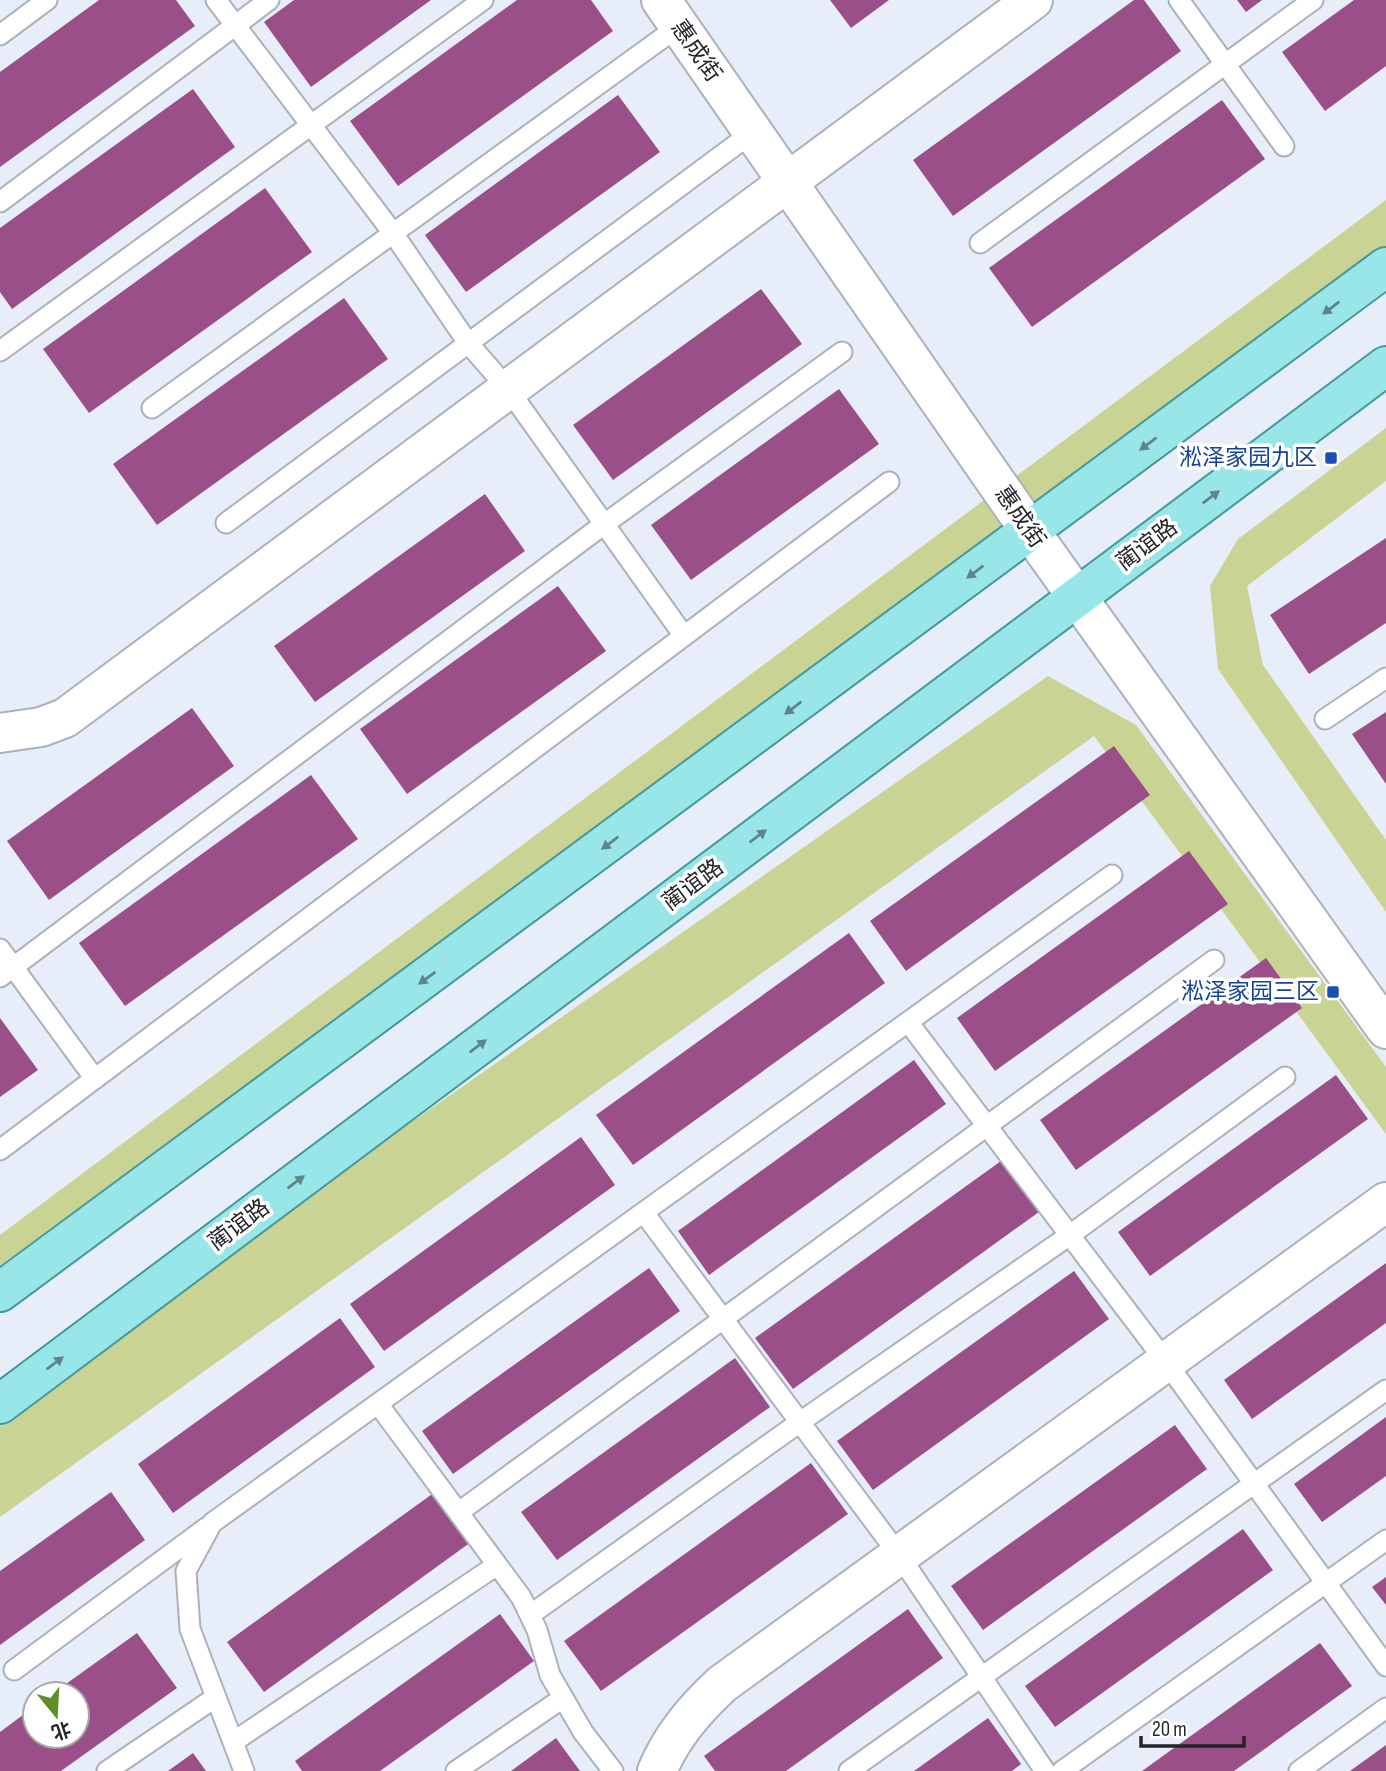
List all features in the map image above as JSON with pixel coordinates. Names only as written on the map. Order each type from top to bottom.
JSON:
[{"type":"main road","points":[[0,1293],[1386,267]]},
{"type":"main road","name":"蔺谊路","points":[[0,1404],[1386,366]]},
{"type":"street","points":[[0,733],[41,727],[65,718],[1033,0]]},
{"type":"street","name":"惠成街","points":[[670,13],[1030,531],[1386,1029]]},
{"type":"street","points":[[657,1771],[680,1728],[699,1704],[722,1684],[1386,1202]]},
{"type":"lane","points":[[0,35],[47,0]]},
{"type":"lane","points":[[216,0],[393,233],[468,342],[508,389],[684,636]]},
{"type":"lane","points":[[0,202],[269,0]]},
{"type":"lane","points":[[0,350],[483,0]]},
{"type":"lane","points":[[1179,0],[1284,146]]},
{"type":"lane","points":[[980,243],[1313,0]]},
{"type":"lane","points":[[152,408],[393,233],[670,13]]},
{"type":"lane","points":[[226,523],[753,132]]},
{"type":"lane","points":[[0,977],[603,525],[842,352]]},
{"type":"lane","points":[[0,1150],[890,482]]},
{"type":"lane","points":[[1325,719],[1386,678]]},
{"type":"lane","points":[[14,1670],[212,1523],[1112,876]]},
{"type":"lane","points":[[0,949],[95,1079]]},
{"type":"lane","points":[[459,1512],[1214,960]]},
{"type":"lane","points":[[908,1022],[1166,1362],[1386,1666]]},
{"type":"lane","points":[[530,1615],[800,1422],[1070,1235],[1285,1077]]},
{"type":"lane","points":[[644,1213],[899,1555],[1045,1771]]},
{"type":"lane","points":[[849,1771],[1386,1390]]},
{"type":"lane","points":[[379,1404],[521,1597],[530,1615],[550,1675],[583,1732],[613,1771]]},
{"type":"lane","points":[[212,1523],[186,1571],[190,1629],[244,1771]]},
{"type":"lane","points":[[1062,1771],[1386,1540]]},
{"type":"lane","points":[[233,1742],[497,1564]]},
{"type":"lane","points":[[107,1771],[216,1698]]},
{"type":"lane","points":[[456,1771],[564,1698]]},
{"type":"lane","points":[[1299,1771],[1386,1708]]},
{"type":"green space","points":[[1386,200],[1386,280],[0,1298],[0,1235]]},
{"type":"green space","points":[[1386,428],[1386,481],[1247,586],[1263,665],[1386,840],[1386,912],[1218,669],[1210,586],[1238,539]]},
{"type":"green space","points":[[1048,676],[1136,725],[1386,1067],[1386,1134],[1094,736],[0,1517],[0,1411]]},
{"type":"building","points":[[99,0],[176,0],[195,26],[0,167],[0,72]]},
{"type":"building","points":[[294,0],[431,0],[311,87],[264,22]]},
{"type":"building","points":[[517,0],[591,0],[613,31],[398,186],[350,121]]},
{"type":"building","points":[[830,0],[889,0],[851,28]]},
{"type":"building","points":[[1134,0],[1144,0],[1181,51],[953,216],[913,160]]},
{"type":"building","points":[[1237,0],[1262,0],[1246,12]]},
{"type":"building","points":[[1354,0],[1386,0],[1386,66],[1325,111],[1282,52]]},
{"type":"building","points":[[193,89],[235,147],[12,309],[0,292],[0,228]]},
{"type":"building","points":[[618,95],[660,152],[466,292],[425,235]]},
{"type":"building","points":[[1222,100],[1265,159],[1032,327],[989,268]]},
{"type":"building","points":[[265,188],[312,252],[89,413],[43,349]]},
{"type":"building","points":[[761,289],[802,344],[613,480],[573,425]]},
{"type":"building","points":[[344,298],[388,359],[157,525],[113,464]]},
{"type":"building","points":[[839,389],[879,444],[691,580],[651,525]]},
{"type":"building","points":[[485,494],[525,551],[315,702],[274,646]]},
{"type":"building","points":[[1386,538],[1386,623],[1309,674],[1270,615]]},
{"type":"building","points":[[558,586],[606,651],[407,794],[360,729]]},
{"type":"building","points":[[192,708],[234,766],[49,900],[7,841]]},
{"type":"building","points":[[1386,712],[1386,784],[1352,734]]},
{"type":"building","points":[[1114,746],[1150,795],[906,971],[870,921]]},
{"type":"building","points":[[311,775],[358,839],[125,1006],[79,943]]},
{"type":"building","points":[[1189,851],[1228,904],[995,1071],[957,1018]]},
{"type":"building","points":[[849,933],[885,983],[633,1165],[596,1115]]},
{"type":"building","points":[[1266,958],[1302,1008],[1076,1170],[1040,1120]]},
{"type":"building","points":[[0,1018],[38,1070],[0,1097]]},
{"type":"building","points":[[914,1060],[946,1104],[709,1275],[678,1231]]},
{"type":"building","points":[[1336,1075],[1368,1119],[1150,1276],[1118,1232]]},
{"type":"building","points":[[581,1137],[615,1185],[384,1351],[350,1304]]},
{"type":"building","points":[[1001,1161],[1039,1212],[793,1389],[755,1338]]},
{"type":"building","points":[[1386,1263],[1386,1323],[1252,1419],[1224,1380]]},
{"type":"building","points":[[649,1268],[680,1311],[453,1474],[422,1431]]},
{"type":"building","points":[[1074,1271],[1109,1319],[873,1490],[837,1441]]},
{"type":"building","points":[[340,1318],[375,1367],[173,1513],[138,1464]]},
{"type":"building","points":[[735,1358],[770,1407],[557,1560],[521,1512]]},
{"type":"building","points":[[1386,1417],[1386,1476],[1322,1522],[1294,1484]]},
{"type":"building","points":[[1175,1425],[1207,1469],[983,1630],[951,1586]]},
{"type":"building","points":[[811,1463],[848,1514],[601,1691],[564,1641]]},
{"type":"building","points":[[111,1492],[145,1540],[0,1645],[0,1571]]},
{"type":"building","points":[[435,1492],[471,1542],[264,1692],[227,1642]]},
{"type":"building","points":[[1243,1529],[1273,1570],[1055,1727],[1025,1686]]},
{"type":"building","points":[[1386,1577],[1386,1605],[1372,1587]]},
{"type":"building","points":[[908,1609],[943,1658],[786,1771],[715,1771],[704,1756]]},
{"type":"building","points":[[500,1614],[534,1661],[380,1771],[302,1771],[295,1761]]},
{"type":"building","points":[[137,1633],[177,1688],[91,1750],[91,1680],[72,1680]]},
{"type":"building","points":[[1320,1643],[1352,1686],[1234,1771],[1142,1771]]},
{"type":"building","points":[[21,1716],[21,1750],[90,1750],[61,1771],[0,1771],[0,1732]]},
{"type":"building","points":[[988,1718],[1021,1764],[1012,1771],[914,1771]]},
{"type":"building","points":[[556,1738],[580,1771],[511,1771]]},
{"type":"building","points":[[1386,1745],[1386,1771],[1350,1771]]},
{"type":"building","points":[[193,1753],[206,1771],[168,1771]]},
{"type":"place","name":"淞泽家园九区","points":[[1331,458]]},
{"type":"place","name":"淞泽家园三区","points":[[1333,992]]}]
